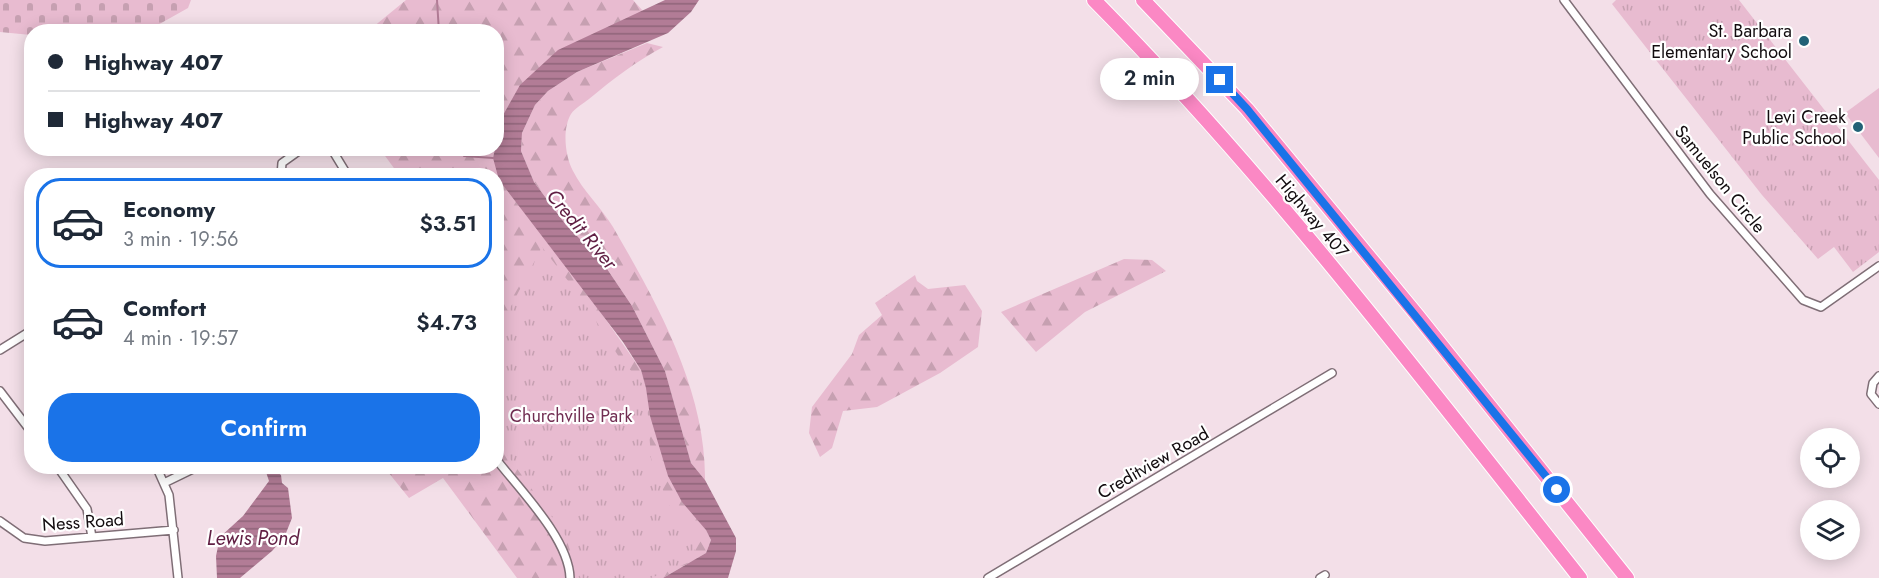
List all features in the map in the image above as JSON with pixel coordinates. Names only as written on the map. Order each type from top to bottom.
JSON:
[{"type":"highway","name":"Highway 407","points":[[1094,0],[1218,132],[1371,313],[1580,578]]},
{"type":"highway","name":"Highway 407","points":[[1143,0],[1247,109],[1417,315],[1627,578]]},
{"type":"street","name":"Samuelson Circle","points":[[1564,0],[1703,185],[1803,300],[1821,307],[1879,266]]},
{"type":"street","points":[[282,168],[282,163],[292,156]]},
{"type":"street","points":[[0,350],[24,335]]},
{"type":"street","name":"Creditview Road","points":[[988,578],[1332,373]]},
{"type":"street","points":[[1879,376],[1873,383],[1871,394],[1879,404]]},
{"type":"street","points":[[0,391],[24,422]]},
{"type":"street","points":[[504,470],[564,552],[570,578]]},
{"type":"street","points":[[63,474],[87,509],[92,537]]},
{"type":"street","points":[[160,474],[169,495],[177,578]]},
{"type":"street","points":[[164,483],[183,474]]},
{"type":"street","name":"Ness Road","points":[[0,521],[24,538],[34,540],[174,530]]},
{"type":"green space","points":[[0,0],[191,0],[188,8],[159,24],[24,24],[24,34],[0,32]]},
{"type":"green space","points":[[406,0],[633,0],[643,11],[558,51],[504,115],[504,24],[377,24]]},
{"type":"green space","points":[[1616,0],[1739,0],[1879,180],[1879,252],[1853,272],[1834,247],[1818,259],[1762,195],[1612,4]]},
{"type":"green space","points":[[647,43],[663,47],[624,71],[571,114],[566,127],[566,150],[573,171],[613,227],[646,286],[676,348],[697,413],[703,446],[705,480],[691,463],[665,371],[632,306],[601,260],[566,225],[534,182],[521,151],[522,133],[535,105],[548,91],[577,72]]},
{"type":"green space","points":[[1879,88],[1879,158],[1845,113]]},
{"type":"green space","name":"Churchville Park","points":[[385,156],[493,156],[500,168],[394,168]]},
{"type":"green space","name":"Churchville Park","points":[[504,174],[641,370],[649,396],[650,416],[711,540],[706,553],[663,578],[517,578],[443,478],[409,498],[390,474],[504,474]]},
{"type":"green space","name":"Churchville Park","points":[[542,247],[582,299],[619,357],[646,388],[651,458],[668,504],[687,524],[697,559],[651,578],[579,578],[565,535],[504,451],[504,320]]},
{"type":"green space","points":[[1124,259],[1152,260],[1166,271],[1085,312],[1036,352],[1001,312]]},
{"type":"green space","points":[[915,275],[917,281],[928,289],[965,285],[982,311],[978,347],[940,373],[877,407],[843,411],[832,448],[820,457],[809,433],[812,407],[852,354],[859,335],[882,315],[875,303]]},
{"type":"water","name":"Credit River","points":[[665,0],[699,0],[691,12],[668,33],[577,72],[548,91],[535,105],[522,133],[521,151],[534,182],[566,225],[601,260],[632,306],[665,371],[691,463],[705,480],[736,538],[736,551],[728,578],[663,578],[706,553],[711,540],[706,530],[682,502],[668,476],[650,416],[641,370],[623,342],[504,187],[504,168],[496,168],[493,156],[504,156],[504,113],[520,85],[558,50]]},
{"type":"water","name":"Lewis Pond","points":[[267,474],[280,474],[282,483],[288,488],[292,518],[284,538],[240,578],[217,578],[216,556],[220,537],[243,516],[269,481]]},
{"type":"waterway","points":[[437,0],[438,24]]},
{"type":"waterway","points":[[464,156],[493,158]]},
{"type":"place","name":"St. Barbara Elementary School","points":[[1804,41]]},
{"type":"place","name":"Levi Creek Public School","points":[[1858,127]]},
{"type":"route","points":[[1220,80],[1247,109],[1417,315],[1557,490]]}]
